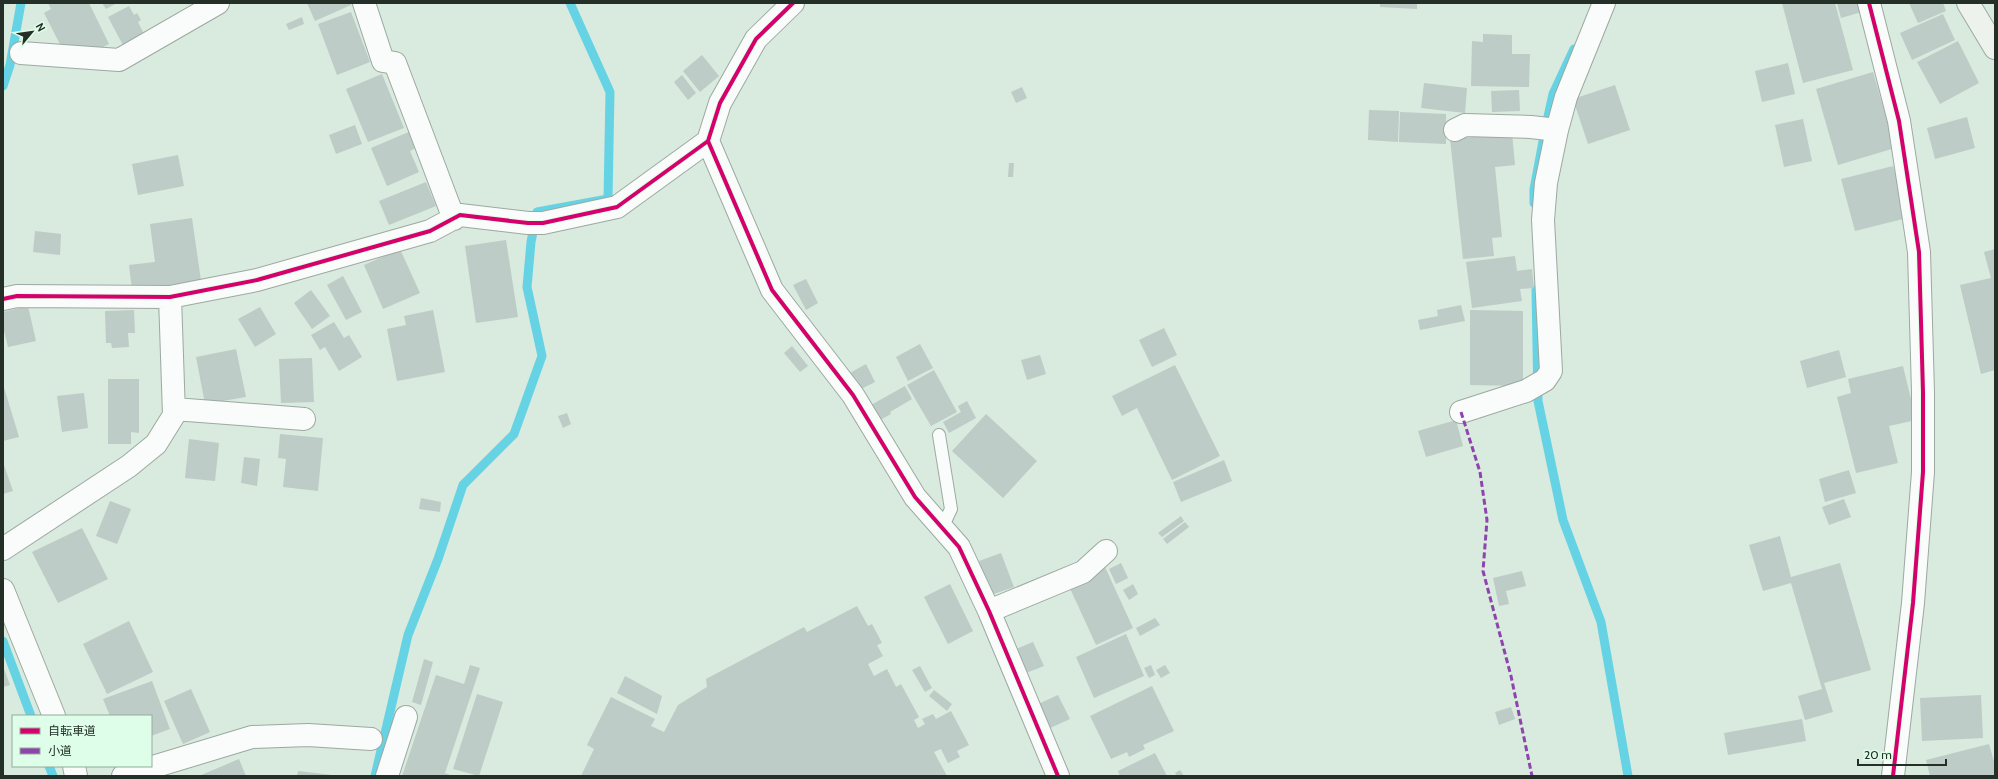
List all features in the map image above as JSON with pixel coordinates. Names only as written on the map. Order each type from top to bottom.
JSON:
[{"type":"main road","points":[[1968,3],[1995,48]]},
{"type":"street","points":[[21,53],[119,60],[218,3]]},
{"type":"street","points":[[364,3],[383,61],[395,63],[454,219]]},
{"type":"street","points":[[3,299],[17,296],[170,296],[257,280],[430,231],[460,215],[535,223],[617,207],[708,142],[720,103],[756,39],[793,3]]},
{"type":"street","points":[[1461,412],[1526,391],[1545,380],[1551,371],[1543,220],[1546,183],[1557,130],[1566,97],[1604,3]]},
{"type":"street","points":[[1869,3],[1899,121],[1920,267],[1923,472],[1914,603],[1893,776]]},
{"type":"street","points":[[1455,130],[1465,125],[1531,127],[1557,130]]},
{"type":"street","points":[[708,142],[772,290],[853,395],[914,497],[958,547],[989,610],[1058,776]]},
{"type":"street","points":[[3,549],[129,466],[156,444],[174,415],[170,296]]},
{"type":"street","points":[[174,409],[304,419]]},
{"type":"street","points":[[989,610],[1082,572],[1106,551]]},
{"type":"street","points":[[3,590],[54,715]]},
{"type":"street","points":[[387,776],[406,717]]},
{"type":"street","points":[[123,776],[252,737],[308,735],[371,739]]},
{"type":"lane","points":[[939,435],[951,509],[942,528]]},
{"type":"building","points":[[48,3],[89,3],[109,44],[87,55],[82,45],[65,54],[44,13],[51,9]]},
{"type":"building","points":[[102,3],[117,3],[106,9]]},
{"type":"building","points":[[307,3],[351,3],[351,5],[315,21]]},
{"type":"building","points":[[1380,3],[1417,3],[1417,9],[1380,7]]},
{"type":"building","points":[[1782,3],[1835,3],[1853,70],[1803,83]]},
{"type":"building","points":[[1837,3],[1863,3],[1865,11],[1841,18]]},
{"type":"building","points":[[1909,3],[1943,3],[1946,11],[1918,23]]},
{"type":"building","points":[[129,6],[134,15],[137,13],[141,20],[138,22],[145,36],[124,47],[108,17]]},
{"type":"building","points":[[351,12],[370,62],[337,75],[318,24]]},
{"type":"building","points":[[1943,14],[1955,40],[1912,60],[1900,33]]},
{"type":"building","points":[[302,17],[304,24],[289,30],[286,24]]},
{"type":"building","points":[[1483,34],[1512,35],[1512,54],[1530,54],[1529,87],[1471,86],[1472,41],[1483,42]]},
{"type":"building","points":[[1958,41],[1979,83],[1940,104],[1917,62]]},
{"type":"building","points":[[702,55],[719,76],[700,92],[683,71]]},
{"type":"building","points":[[1788,63],[1795,94],[1762,102],[1755,71]]},
{"type":"building","points":[[1873,72],[1895,148],[1838,165],[1816,89]]},
{"type":"building","points":[[382,74],[404,128],[368,142],[346,89]]},
{"type":"building","points":[[682,75],[696,93],[688,100],[674,82]]},
{"type":"building","points":[[1424,83],[1467,88],[1465,113],[1421,108]]},
{"type":"building","points":[[1615,85],[1630,130],[1588,144],[1573,99]]},
{"type":"building","points":[[1022,87],[1027,98],[1016,103],[1011,92]]},
{"type":"building","points":[[1519,90],[1520,111],[1492,112],[1491,91]]},
{"type":"building","points":[[1369,110],[1399,111],[1398,142],[1368,140]]},
{"type":"building","points":[[1400,112],[1446,114],[1446,144],[1399,142]]},
{"type":"building","points":[[1967,117],[1975,148],[1935,159],[1927,128]]},
{"type":"building","points":[[1803,119],[1812,161],[1784,167],[1775,125]]},
{"type":"building","points":[[355,125],[362,144],[336,154],[329,135]]},
{"type":"building","points":[[411,131],[418,147],[410,151],[419,172],[387,186],[371,148]]},
{"type":"building","points":[[1474,132],[1512,133],[1515,165],[1495,167],[1502,237],[1492,238],[1494,256],[1463,259],[1450,139],[1474,137]]},
{"type":"building","points":[[178,155],[184,186],[138,195],[132,164]]},
{"type":"building","points":[[1009,163],[1014,163],[1013,177],[1008,177]]},
{"type":"building","points":[[1893,166],[1907,218],[1855,231],[1841,179]]},
{"type":"building","points":[[426,182],[436,206],[389,225],[379,201]]},
{"type":"building","points":[[192,218],[201,281],[132,290],[129,265],[155,262],[150,224]]},
{"type":"building","points":[[35,231],[61,234],[60,255],[33,252]]},
{"type":"building","points":[[506,240],[518,317],[476,323],[465,246]]},
{"type":"building","points":[[400,249],[420,293],[383,309],[364,265]]},
{"type":"building","points":[[1995,249],[1995,370],[1981,374],[1960,285],[1991,278],[1984,252]]},
{"type":"building","points":[[1515,256],[1517,271],[1532,269],[1534,288],[1520,289],[1522,301],[1472,308],[1466,262]]},
{"type":"building","points":[[343,276],[362,312],[346,320],[327,285]]},
{"type":"building","points":[[806,279],[818,303],[806,310],[793,285]]},
{"type":"building","points":[[311,290],[330,316],[312,329],[294,303]]},
{"type":"building","points":[[1461,305],[1465,321],[1420,330],[1418,320],[1438,316],[1437,310]]},
{"type":"building","points":[[28,306],[36,341],[8,347],[3,327],[3,312]]},
{"type":"building","points":[[260,307],[276,334],[255,347],[238,319]]},
{"type":"building","points":[[134,310],[135,333],[128,333],[129,347],[112,348],[111,343],[106,343],[105,311]]},
{"type":"building","points":[[433,310],[445,372],[397,381],[387,329],[406,325],[404,316]]},
{"type":"building","points":[[1470,310],[1523,311],[1523,386],[1470,385]]},
{"type":"building","points":[[334,322],[344,338],[349,335],[362,357],[339,371],[325,347],[320,350],[311,335]]},
{"type":"building","points":[[1164,328],[1177,355],[1152,367],[1139,340]]},
{"type":"building","points":[[920,344],[933,368],[908,381],[896,357]]},
{"type":"building","points":[[792,346],[808,366],[800,372],[784,353]]},
{"type":"building","points":[[236,349],[246,397],[205,404],[196,357]]},
{"type":"building","points":[[1839,350],[1846,377],[1807,388],[1800,361]]},
{"type":"building","points":[[1040,355],[1046,374],[1027,380],[1021,360]]},
{"type":"building","points":[[312,358],[314,402],[281,403],[279,359]]},
{"type":"building","points":[[866,364],[875,382],[857,391],[848,374]]},
{"type":"building","points":[[1175,365],[1220,456],[1172,480],[1137,408],[1122,416],[1112,396]]},
{"type":"building","points":[[1903,366],[1916,420],[1889,426],[1898,463],[1856,473],[1837,397],[1851,393],[1848,379]]},
{"type":"building","points":[[934,370],[957,412],[931,426],[907,385]]},
{"type":"building","points":[[108,379],[139,379],[139,433],[131,432],[131,444],[108,444]]},
{"type":"building","points":[[3,384],[19,437],[3,441]]},
{"type":"building","points":[[905,386],[912,399],[890,412],[891,414],[880,420],[871,405]]},
{"type":"building","points":[[84,393],[88,428],[62,432],[57,396]]},
{"type":"building","points":[[967,401],[976,418],[949,433],[943,422],[961,412],[958,406]]},
{"type":"building","points":[[567,413],[571,424],[563,428],[558,416]]},
{"type":"building","points":[[986,414],[1037,461],[1003,498],[952,451]]},
{"type":"building","points":[[1456,420],[1463,446],[1426,457],[1418,431]]},
{"type":"building","points":[[280,434],[323,438],[318,491],[283,487],[286,459],[278,458]]},
{"type":"building","points":[[189,439],[219,443],[215,481],[185,478]]},
{"type":"building","points":[[244,457],[260,459],[257,486],[241,483]]},
{"type":"building","points":[[1224,460],[1232,481],[1181,502],[1173,482]]},
{"type":"building","points":[[3,462],[13,491],[3,494]]},
{"type":"building","points":[[1849,470],[1856,493],[1825,502],[1819,479]]},
{"type":"building","points":[[421,498],[441,502],[440,512],[419,509]]},
{"type":"building","points":[[1844,499],[1851,517],[1829,525],[1822,507]]},
{"type":"building","points":[[110,501],[131,509],[117,544],[96,536]]},
{"type":"building","points":[[1181,516],[1184,521],[1162,537],[1158,533]]},
{"type":"building","points":[[1185,522],[1189,527],[1167,544],[1163,539]]},
{"type":"building","points":[[82,528],[108,579],[58,603],[32,552]]},
{"type":"building","points":[[1780,536],[1791,577],[1840,563],[1871,670],[1824,683],[1833,712],[1805,720],[1798,696],[1822,689],[1791,583],[1763,591],[1749,545]]},
{"type":"building","points":[[1001,553],[1014,587],[991,595],[979,561]]},
{"type":"building","points":[[1121,563],[1128,578],[1116,584],[1109,569]]},
{"type":"building","points":[[1105,567],[1133,628],[1096,645],[1068,584]]},
{"type":"building","points":[[1522,571],[1526,586],[1506,591],[1509,604],[1499,606],[1493,578]]},
{"type":"building","points":[[950,584],[973,631],[948,644],[924,597]]},
{"type":"building","points":[[1133,584],[1138,594],[1129,600],[1123,590]]},
{"type":"building","points":[[857,606],[868,626],[872,624],[882,643],[877,645],[883,656],[868,664],[874,676],[887,669],[896,687],[901,684],[919,717],[914,720],[918,728],[925,724],[922,719],[933,714],[936,719],[951,711],[969,745],[957,751],[960,757],[948,763],[941,749],[934,752],[947,776],[581,776],[594,749],[587,745],[611,697],[655,719],[651,726],[664,732],[678,705],[707,687],[706,679],[804,627],[807,632]]},
{"type":"building","points":[[1155,618],[1160,625],[1140,636],[1136,628]]},
{"type":"building","points":[[129,621],[153,672],[107,694],[83,644]]},
{"type":"building","points":[[1126,634],[1144,676],[1094,698],[1076,657]]},
{"type":"building","points":[[1033,642],[1044,666],[1026,673],[1016,649]]},
{"type":"building","points":[[424,659],[433,662],[421,705],[412,702]]},
{"type":"building","points":[[470,665],[480,668],[445,773],[453,776],[402,776],[436,675],[464,684]]},
{"type":"building","points":[[1151,665],[1155,675],[1149,678],[1144,668]]},
{"type":"building","points":[[1165,665],[1170,673],[1161,678],[1156,670]]},
{"type":"building","points":[[3,666],[10,685],[3,687]]},
{"type":"building","points":[[920,666],[932,688],[925,692],[912,670]]},
{"type":"building","points":[[625,676],[662,696],[657,714],[617,693]]},
{"type":"building","points":[[152,681],[170,729],[152,736],[152,715],[110,715],[103,699]]},
{"type":"building","points":[[1152,686],[1174,731],[1143,745],[1145,749],[1129,757],[1127,752],[1111,759],[1090,716]]},
{"type":"building","points":[[191,689],[210,732],[183,744],[164,701]]},
{"type":"building","points":[[934,690],[952,704],[947,711],[929,696]]},
{"type":"building","points":[[477,694],[503,702],[479,776],[453,769]]},
{"type":"building","points":[[1058,695],[1070,719],[1048,729],[1036,705]]},
{"type":"building","points":[[1981,695],[1983,738],[1922,741],[1920,698]]},
{"type":"building","points":[[1511,707],[1515,719],[1499,725],[1495,712]]},
{"type":"building","points":[[1802,719],[1806,741],[1728,755],[1724,733]]},
{"type":"building","points":[[1989,744],[1995,765],[1995,776],[1930,776],[1926,760]]},
{"type":"building","points":[[1155,753],[1167,776],[1120,776],[1118,771]]},
{"type":"building","points":[[239,759],[246,776],[199,776]]},
{"type":"building","points":[[1180,770],[1184,776],[1177,776],[1175,773]]},
{"type":"building","points":[[298,771],[332,775],[332,776],[297,776]]},
{"type":"waterway","points":[[3,86],[10,65],[21,3]]},
{"type":"waterway","points":[[375,776],[408,635],[438,559],[463,485],[514,434],[542,356],[527,287],[531,242],[537,212],[608,199],[610,92],[570,3]]},
{"type":"waterway","points":[[1547,121],[1553,94],[1574,49]]},
{"type":"waterway","points":[[1534,203],[1534,189],[1544,136]]},
{"type":"waterway","points":[[1536,290],[1538,401],[1563,520],[1601,622],[1628,776]]},
{"type":"waterway","points":[[3,641],[31,715]]},
{"type":"waterway","points":[[49,767],[53,776]]},
{"type":"marked path","points":[[1461,412],[1480,472],[1487,520],[1483,571],[1511,676],[1532,776]]},
{"type":"cycle path","points":[[3,299],[17,296],[170,297],[257,280],[430,231],[460,215],[528,223],[543,223],[617,207],[708,141],[720,103],[756,39],[793,3]]},
{"type":"cycle path","points":[[1869,3],[1899,121],[1919,252],[1923,392],[1923,472],[1913,603],[1893,776]]},
{"type":"cycle path","points":[[708,141],[772,290],[853,395],[915,497],[959,547],[989,611],[1058,776]]}]
